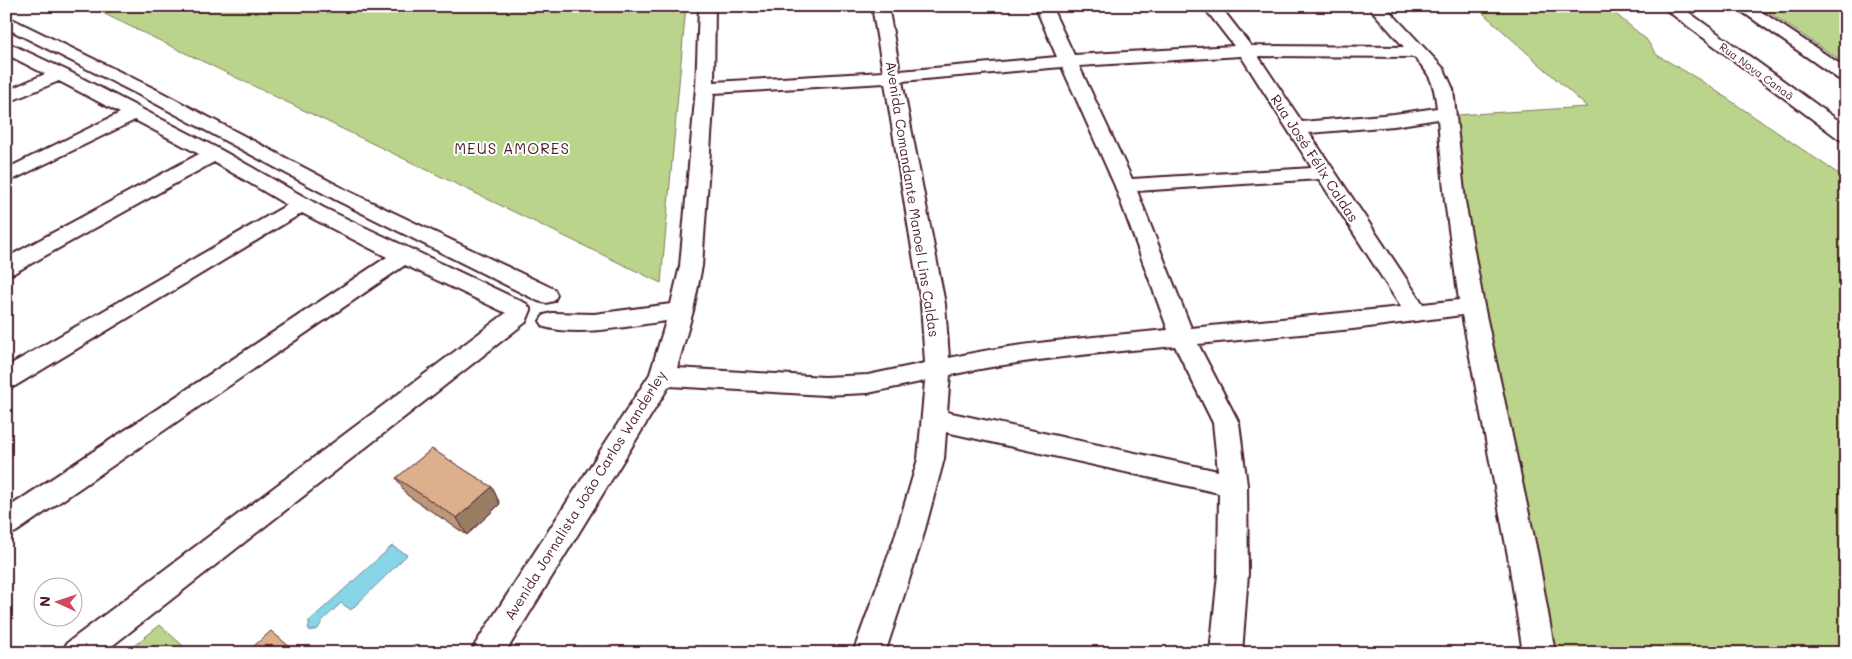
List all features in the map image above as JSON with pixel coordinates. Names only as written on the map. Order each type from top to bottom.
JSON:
[{"type":"street","name":"Avenida Jornalista João Carlos Wanderley","points":[[487,653],[662,376],[681,311],[691,266],[705,88],[707,6]]},
{"type":"street","name":"Avenida Comandante Manoel Lins Caldas","points":[[869,653],[908,540],[932,459],[938,370],[933,304],[880,6]]},
{"type":"street","points":[[1043,6],[1125,186],[1183,338],[1226,423],[1233,485],[1233,574],[1226,653]]},
{"type":"street","name":"Rua José Félix Caldas","points":[[1211,6],[1246,51],[1416,312]]},
{"type":"street","points":[[1376,6],[1438,73],[1444,89],[1455,201],[1472,306],[1523,556],[1539,653]]},
{"type":"street","name":"Rua Nova Canaã","points":[[1668,6],[1846,135]]},
{"type":"street","points":[[1742,6],[1846,76]]},
{"type":"street","points":[[8,24],[32,34],[153,95],[343,196],[546,295],[554,296],[563,304],[559,316],[552,321]]},
{"type":"street","points":[[6,46],[32,34]]},
{"type":"street","points":[[6,46],[214,154],[302,204],[519,313],[521,321],[534,326],[552,321],[594,322],[681,311]]},
{"type":"street","points":[[705,88],[893,77],[1067,61],[1246,51],[1420,52]]},
{"type":"street","points":[[6,98],[60,74]]},
{"type":"street","points":[[135,113],[153,95]]},
{"type":"street","points":[[6,177],[135,113],[170,105]]},
{"type":"street","points":[[1295,128],[1394,120],[1446,112]]},
{"type":"street","points":[[6,268],[214,154]]},
{"type":"street","points":[[1125,186],[1324,173]]},
{"type":"street","points":[[302,204],[316,181]]},
{"type":"street","points":[[6,380],[302,204],[343,196]]},
{"type":"street","points":[[6,524],[404,256]]},
{"type":"street","points":[[78,653],[519,313],[529,300],[546,295]]},
{"type":"street","points":[[662,376],[824,386],[868,384],[980,360],[1065,348],[1353,322],[1416,312],[1472,306]]},
{"type":"street","points":[[936,420],[1233,485]]},
{"type":"green space","points":[[88,6],[686,6],[661,283]]},
{"type":"green space","points":[[1475,6],[1606,6],[1646,39],[1657,55],[1700,80],[1846,179],[1846,653],[1552,653],[1457,160],[1456,115],[1587,107]]},
{"type":"green space","points":[[1759,6],[1846,6],[1846,64]]},
{"type":"green space","points":[[160,625],[191,653],[125,653]]},
{"type":"water","points":[[392,546],[407,555],[351,610],[341,603],[322,621],[318,629],[310,631],[308,629],[310,623],[308,622]]},
{"type":"building","points":[[432,449],[492,487],[457,518],[396,478]]},
{"type":"building","points":[[271,631],[297,653],[246,653]]},
{"type":"district","name":"MEUS AMORES","points":[[512,148]]}]
